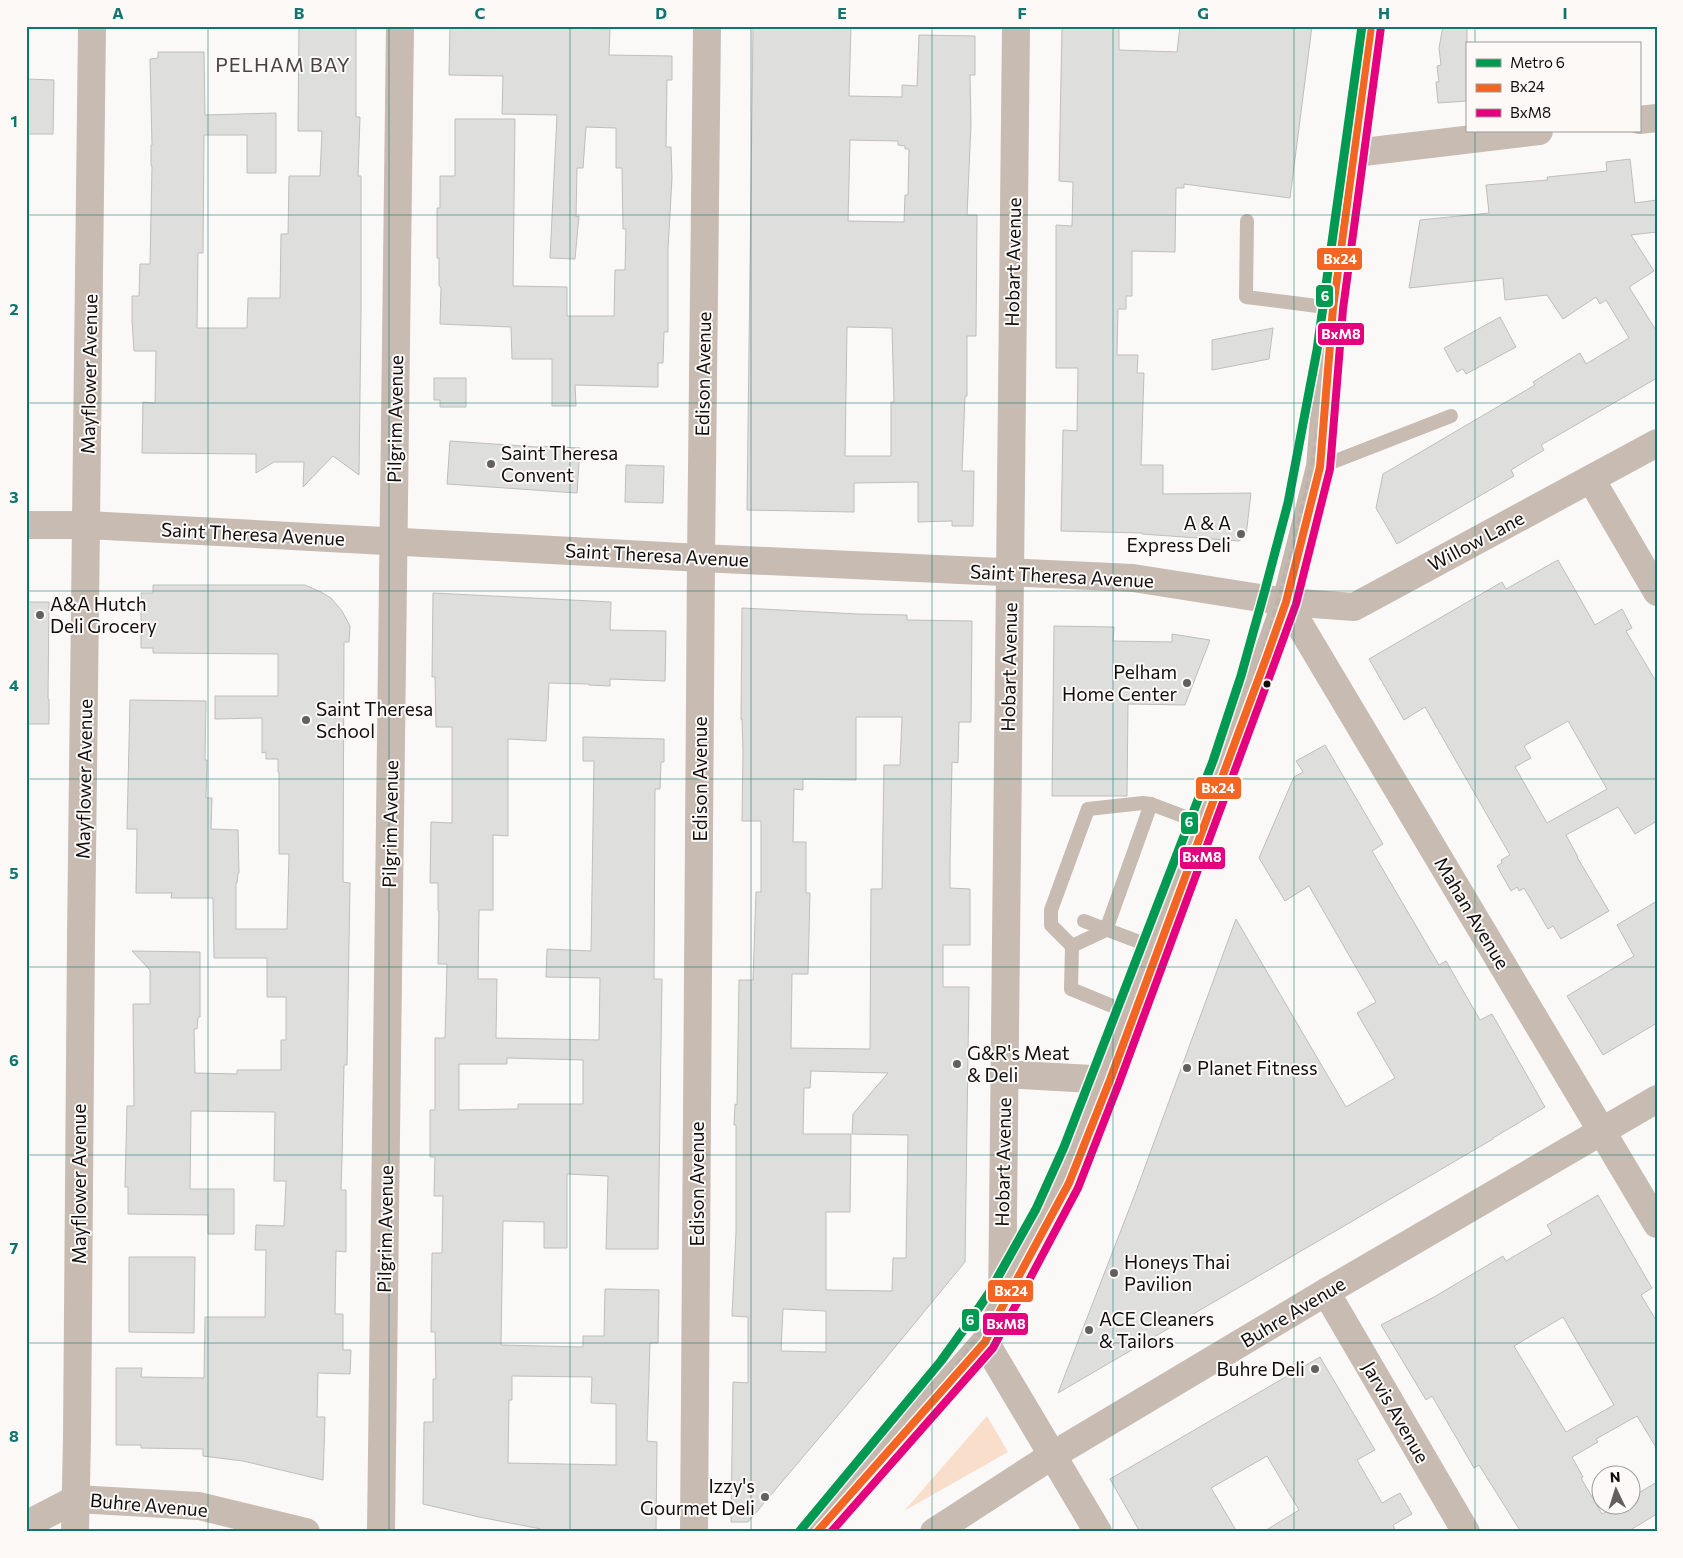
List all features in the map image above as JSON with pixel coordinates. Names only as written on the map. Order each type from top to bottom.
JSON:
[{"type":"main road","points":[[817,1532],[986,1342],[1068,1183],[1110,1080],[1286,602],[1320,467],[1333,308],[1371,26]]},
{"type":"street","name":"Mayflower Avenue","points":[[75,1532],[92,26]]},
{"type":"street","name":"Pilgrim Avenue","points":[[381,1532],[400,26]]},
{"type":"street","name":"Edison Avenue","points":[[694,1532],[707,26]]},
{"type":"street","name":"Hobart Avenue","points":[[1002,1308],[1016,26]]},
{"type":"street","points":[[1640,120],[1657,118]]},
{"type":"street","points":[[1355,153],[1531,132]]},
{"type":"street","name":"Willow Lane","points":[[1286,602],[1354,607],[1657,442]]},
{"type":"street","points":[[1591,479],[1657,592]]},
{"type":"street","name":"Saint Theresa Avenue","points":[[26,525],[87,526],[1133,578],[1286,602]]},
{"type":"street","name":"Mahan Avenue","points":[[1286,602],[1657,1224]]},
{"type":"street","points":[[1004,1074],[1110,1080]]},
{"type":"street","name":"Buhre Avenue","points":[[934,1532],[1053,1455],[1326,1292],[1657,1099]]},
{"type":"street","name":"Jarvis Avenue","points":[[1326,1292],[1466,1532]]},
{"type":"street","points":[[986,1342],[1098,1532]]},
{"type":"street","name":"Buhre Avenue","points":[[26,1525],[76,1499],[199,1506],[306,1532]]},
{"type":"lane","points":[[1247,221],[1246,298],[1333,308]]},
{"type":"lane","points":[[1320,467],[1451,416]]},
{"type":"lane","points":[[1134,1014],[1071,989],[1072,946],[1052,924],[1054,911],[1092,810],[1143,803],[1151,804],[1204,824]]},
{"type":"lane","points":[[1106,930],[1110,899],[1137,826],[1151,804]]},
{"type":"lane","points":[[1084,921],[1158,948]]},
{"type":"lane","points":[[1072,946],[1106,930]]},
{"type":"shaded area","points":[[987,1416],[1008,1452],[904,1511]]},
{"type":"building","points":[[299,26],[356,26],[356,117],[360,117],[358,176],[361,176],[359,475],[333,456],[303,487],[304,462],[274,462],[256,473],[256,454],[142,453],[143,402],[155,403],[156,351],[134,351],[132,320],[132,296],[139,296],[140,264],[150,264],[152,145],[150,59],[158,58],[158,52],[204,52],[205,115],[276,113],[276,173],[247,173],[247,135],[204,135],[203,253],[198,253],[197,328],[247,328],[248,298],[280,298],[281,234],[288,234],[289,176],[320,176],[322,131],[298,131]]},
{"type":"building","points":[[450,26],[565,26],[565,28],[610,29],[609,55],[672,56],[672,80],[667,80],[666,147],[671,147],[672,178],[668,249],[668,332],[664,332],[663,363],[658,363],[658,387],[575,385],[576,406],[552,406],[552,359],[512,359],[511,327],[440,324],[441,288],[439,285],[439,258],[437,258],[437,208],[440,208],[440,176],[455,176],[455,119],[515,119],[513,286],[567,287],[567,316],[614,316],[615,270],[625,270],[626,229],[623,229],[622,168],[616,168],[616,128],[586,127],[583,168],[577,168],[576,217],[579,216],[575,259],[550,258],[557,115],[502,114],[503,76],[449,75]]},
{"type":"building","points":[[753,26],[851,26],[849,96],[902,97],[902,85],[917,86],[919,35],[975,36],[975,75],[970,75],[971,124],[967,215],[977,215],[976,336],[967,336],[967,396],[965,396],[962,471],[974,471],[973,526],[952,526],[952,521],[918,522],[918,482],[854,483],[854,512],[747,510]],"holes":[[[850,140],[898,141],[898,145],[909,149],[908,195],[905,195],[904,222],[848,221]],[[847,327],[892,328],[894,402],[891,402],[891,456],[845,456]]]},
{"type":"building","points":[[1062,26],[1119,26],[1119,50],[1177,52],[1180,26],[1312,26],[1290,198],[1184,184],[1184,188],[1176,188],[1175,252],[1132,251],[1132,296],[1126,296],[1126,309],[1118,309],[1117,355],[1138,355],[1137,373],[1144,373],[1141,465],[1163,465],[1163,494],[1251,493],[1246,536],[1239,541],[1142,533],[1061,531],[1063,430],[1077,431],[1078,368],[1056,368],[1056,225],[1072,226],[1073,182],[1059,181]]},
{"type":"building","points":[[1443,26],[1467,26],[1466,101],[1438,103],[1436,82],[1439,82],[1437,66],[1441,65],[1439,48]]},
{"type":"building","points":[[26,79],[54,80],[53,134],[26,134]]},
{"type":"building","points":[[1630,159],[1635,203],[1657,200],[1657,232],[1631,235],[1654,271],[1629,287],[1657,332],[1657,378],[1541,445],[1544,450],[1511,470],[1514,476],[1397,544],[1376,508],[1383,474],[1535,385],[1533,382],[1580,353],[1586,364],[1629,338],[1606,300],[1600,304],[1596,297],[1563,319],[1547,295],[1505,300],[1503,278],[1409,288],[1420,220],[1489,213],[1486,185],[1548,180],[1547,177],[1607,171],[1606,162]]},
{"type":"building","points":[[1500,317],[1516,347],[1466,374],[1463,369],[1457,372],[1444,348]]},
{"type":"building","points":[[1273,328],[1269,359],[1212,370],[1212,340]]},
{"type":"building","points":[[434,378],[466,378],[466,407],[440,407],[440,400],[434,400]]},
{"type":"building","points":[[450,441],[580,448],[577,493],[447,484]]},
{"type":"building","points":[[626,465],[664,466],[663,503],[625,502]]},
{"type":"building","points":[[1558,560],[1595,625],[1622,609],[1632,628],[1626,631],[1657,683],[1657,821],[1635,834],[1618,807],[1566,835],[1609,911],[1561,939],[1553,926],[1548,929],[1524,888],[1519,891],[1517,887],[1511,891],[1497,866],[1502,863],[1501,860],[1510,855],[1425,707],[1404,720],[1369,659],[1502,582],[1506,589]],"holes":[[[1568,721],[1607,789],[1547,823],[1515,767],[1531,758],[1524,746]]]},
{"type":"building","points":[[153,585],[305,585],[331,598],[342,611],[350,626],[349,642],[344,642],[343,882],[350,883],[347,1065],[344,1065],[341,1190],[346,1190],[346,1252],[336,1251],[335,1314],[343,1314],[343,1350],[351,1350],[350,1374],[318,1373],[317,1417],[325,1417],[323,1480],[243,1461],[203,1456],[203,1449],[141,1448],[141,1445],[116,1445],[116,1368],[142,1368],[141,1377],[204,1378],[205,1317],[265,1317],[266,1250],[255,1250],[256,1225],[284,1226],[286,1181],[274,1181],[275,1112],[191,1111],[190,1189],[234,1189],[234,1234],[208,1234],[208,1215],[128,1214],[128,1187],[125,1187],[127,1106],[134,1106],[133,1004],[150,1004],[150,970],[132,951],[200,952],[200,1017],[198,1017],[197,1029],[194,1029],[195,1073],[237,1074],[237,1070],[281,1070],[281,1040],[286,1040],[286,997],[267,997],[267,958],[214,958],[213,898],[171,898],[172,893],[136,893],[137,829],[127,829],[130,700],[206,701],[206,798],[212,798],[211,829],[238,830],[239,873],[236,883],[236,929],[287,929],[289,854],[279,854],[278,759],[266,759],[266,752],[262,753],[262,718],[215,719],[215,696],[278,696],[278,654],[153,653],[153,648],[141,648],[141,593],[153,593]]},
{"type":"building","points":[[433,593],[611,602],[610,630],[666,631],[665,681],[610,679],[610,686],[549,683],[546,741],[508,739],[508,836],[493,835],[493,910],[479,910],[478,979],[497,979],[496,1038],[599,1040],[600,978],[546,977],[547,949],[591,951],[594,761],[583,761],[583,737],[664,739],[664,762],[661,762],[660,789],[655,789],[654,979],[662,979],[658,1249],[606,1249],[608,1176],[567,1174],[567,1248],[544,1248],[544,1222],[503,1221],[501,1345],[583,1347],[583,1336],[604,1336],[605,1289],[659,1290],[658,1343],[650,1343],[647,1441],[657,1442],[656,1532],[541,1532],[541,1529],[423,1504],[424,1422],[433,1422],[433,1379],[436,1379],[435,1332],[431,1332],[432,1253],[442,1253],[443,1196],[434,1196],[435,1157],[430,1157],[430,1110],[435,1110],[435,1038],[445,1038],[447,964],[438,964],[438,883],[430,883],[431,822],[452,823],[452,727],[436,727],[435,677],[432,677]],"holes":[[[507,1058],[583,1060],[583,1104],[518,1104],[518,1109],[459,1110],[459,1064],[507,1064]],[[512,1376],[592,1377],[591,1403],[616,1404],[616,1465],[508,1463],[509,1400],[512,1400]]]},
{"type":"building","points":[[26,602],[49,602],[49,724],[26,724]]},
{"type":"building","points":[[742,608],[907,615],[907,620],[972,621],[971,722],[959,722],[958,763],[952,762],[950,861],[950,888],[970,889],[970,945],[943,945],[943,987],[969,987],[965,1262],[748,1522],[731,1522],[733,1382],[748,1383],[748,1317],[732,1316],[736,1232],[736,1125],[734,1125],[735,1104],[737,1105],[739,980],[753,980],[756,892],[761,892],[761,821],[742,821],[743,752],[741,719]],"holes":[[[856,717],[902,717],[900,765],[884,765],[882,889],[871,889],[870,1049],[791,1048],[792,974],[808,974],[810,893],[806,893],[806,842],[793,842],[794,789],[803,790],[803,779],[856,780]],[[811,1071],[888,1073],[853,1114],[852,1134],[908,1135],[906,1258],[893,1258],[892,1291],[826,1290],[826,1212],[850,1212],[851,1134],[803,1134],[804,1088],[810,1088]],[[783,1309],[826,1311],[826,1352],[781,1351]]]},
{"type":"building","points":[[1054,626],[1114,627],[1113,641],[1172,642],[1172,634],[1210,640],[1185,705],[1128,704],[1127,796],[1052,796]]},
{"type":"building","points":[[1325,745],[1383,844],[1372,851],[1439,965],[1446,961],[1480,1020],[1492,1014],[1545,1107],[1058,1393],[1135,1194],[1236,919],[1346,1107],[1395,1078],[1357,1013],[1376,1002],[1309,886],[1285,901],[1259,858],[1294,777],[1303,772],[1296,761]]},
{"type":"building","points":[[1657,901],[1657,1023],[1603,1055],[1567,996],[1634,956],[1617,925]]},
{"type":"building","points":[[1598,1195],[1652,1288],[1641,1295],[1657,1322],[1657,1449],[1637,1416],[1596,1439],[1598,1442],[1572,1457],[1590,1493],[1590,1516],[1640,1516],[1640,1492],[1657,1482],[1657,1514],[1627,1532],[1521,1532],[1479,1465],[1474,1468],[1432,1396],[1426,1400],[1381,1325],[1434,1297],[1503,1256],[1506,1261],[1552,1234],[1547,1225]],"holes":[[[1563,1317],[1614,1405],[1566,1432],[1514,1346]]]},
{"type":"building","points":[[129,1257],[195,1257],[194,1333],[129,1332]]},
{"type":"building","points":[[1320,1357],[1375,1450],[1357,1460],[1382,1503],[1400,1493],[1412,1514],[1393,1525],[1396,1532],[1263,1532],[1299,1510],[1267,1456],[1211,1488],[1237,1532],[1140,1532],[1110,1479]]},
{"type":"railway","points":[[819,1532],[927,1403],[978,1336],[1023,1265],[1041,1232],[1088,1128],[1211,809],[1252,688],[1270,627],[1303,504],[1316,445],[1337,326],[1377,26]]},
{"type":"metro line","name":"6","points":[[799,1532],[941,1361],[989,1293],[1036,1209],[1064,1147],[1213,761],[1241,676],[1288,503],[1317,350],[1362,26]]},
{"type":"transit line","name":"Bx24","points":[[817,1532],[985,1342],[1069,1183],[1110,1080],[1267,656],[1286,602],[1320,467],[1333,308],[1371,26]]},
{"type":"transit line","name":"BxM8","points":[[831,1532],[993,1348],[1078,1188],[1119,1083],[1276,659],[1296,604],[1330,469],[1343,309],[1381,27]]},
{"type":"place","name":"Saint Theresa Convent","points":[[491,464]]},
{"type":"place","name":"A & A Express Deli","points":[[1241,534]]},
{"type":"place","name":"A&A Hutch Deli Grocery","points":[[40,615]]},
{"type":"place","name":"Pelham Home Center","points":[[1187,683]]},
{"type":"place","name":"Saint Theresa School","points":[[306,720]]},
{"type":"place","name":"G&R's Meat & Deli","points":[[957,1064]]},
{"type":"place","name":"Planet Fitness","points":[[1187,1068]]},
{"type":"place","name":"Honeys Thai Pavilion","points":[[1114,1273]]},
{"type":"place","name":"ACE Cleaners & Tailors","points":[[1089,1330]]},
{"type":"place","name":"Buhre Deli","points":[[1315,1369]]},
{"type":"place","name":"Izzy's Gourmet Deli","points":[[765,1497]]},
{"type":"district","name":"PELHAM BAY","points":[[283,65]]}]
